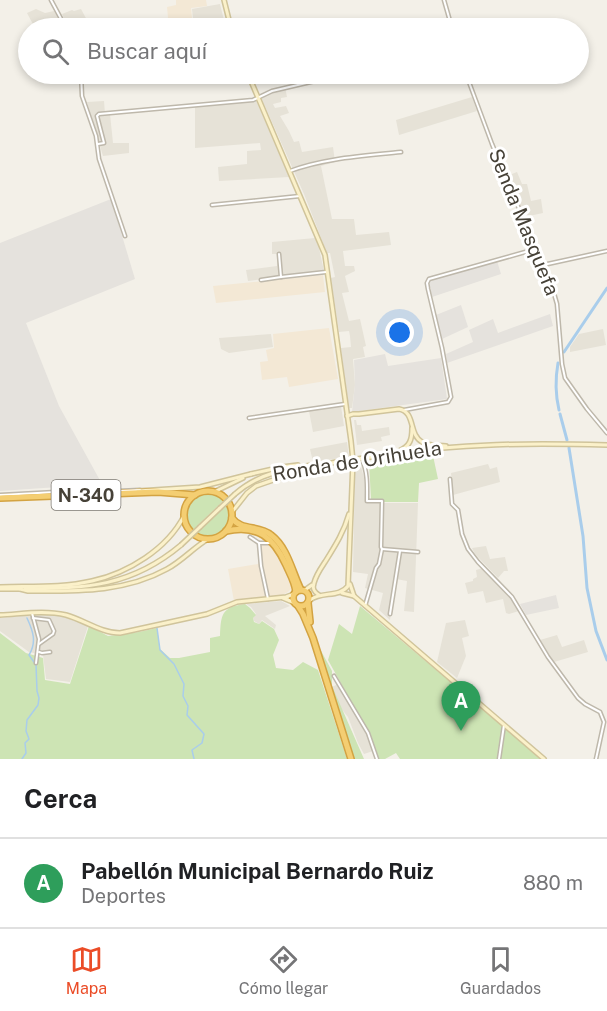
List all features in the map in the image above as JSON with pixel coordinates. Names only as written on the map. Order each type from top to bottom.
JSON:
[{"type":"highway","name":"N-340","points":[[0,496],[138,491],[195,495],[204,491],[214,492]]},
{"type":"highway","points":[[214,492],[224,497],[231,506],[232,515],[238,525],[258,528],[274,537],[286,555],[299,592]]},
{"type":"highway","points":[[172,494],[180,498],[185,509]]},
{"type":"highway","points":[[195,495],[189,501],[184,516],[185,522],[196,536],[216,538],[232,530],[263,534],[279,550],[299,592],[309,594],[308,616],[313,638],[351,759]]},
{"type":"highway","points":[[226,531],[232,515]]},
{"type":"highway","points":[[299,592],[293,599],[303,614],[313,638]]},
{"type":"highway","points":[[296,604],[302,607],[309,602]]},
{"type":"main road","points":[[224,0],[228,18]]},
{"type":"main road","points":[[252,84],[324,250],[328,272],[353,461],[349,579],[346,590],[340,593]]},
{"type":"main road","points":[[346,406],[351,412],[359,414]]},
{"type":"main road","points":[[347,416],[404,410],[410,415],[412,426],[419,440],[429,445],[453,447]]},
{"type":"main road","points":[[349,428],[352,418],[359,414]]},
{"type":"main road","points":[[395,453],[411,442],[412,426]]},
{"type":"main road","name":"Ronda de Orihuela","points":[[0,588],[75,588],[108,584],[143,571],[164,559],[181,545],[244,485],[264,475],[283,470],[395,453],[453,447],[509,443],[607,445]]},
{"type":"main road","points":[[232,515],[247,493],[256,486],[291,473],[336,462]]},
{"type":"main road","points":[[138,491],[200,487],[282,467],[309,465]]},
{"type":"main road","points":[[214,492],[251,474]]},
{"type":"main road","points":[[0,615],[46,612],[66,615],[108,631],[120,633],[207,614],[237,602],[281,598],[310,588],[313,584],[338,541],[350,506]]},
{"type":"main road","points":[[0,588],[69,585],[93,581],[114,574],[153,552],[172,533],[184,516]]},
{"type":"main road","points":[[20,589],[86,591],[126,585],[156,575],[184,558],[208,539]]},
{"type":"main road","points":[[338,541],[344,539],[350,544]]},
{"type":"main road","points":[[349,579],[354,596]]},
{"type":"main road","points":[[313,584],[313,590],[319,595]]},
{"type":"main road","points":[[309,602],[319,595],[340,593],[354,596],[544,759]]},
{"type":"main road","points":[[281,598],[296,604]]},
{"type":"street","points":[[51,0],[61,18]]},
{"type":"street","points":[[444,0],[449,18]]},
{"type":"street","points":[[81,84],[82,96],[98,144],[99,159],[125,236]]},
{"type":"street","points":[[98,144],[104,143],[97,120],[99,114],[254,100],[272,91],[302,84]]},
{"type":"street","name":"Senda Masquefa","points":[[470,84],[557,304],[565,378],[607,433]]},
{"type":"street","points":[[290,171],[322,163],[400,152]]},
{"type":"street","points":[[212,205],[300,196]]},
{"type":"street","points":[[404,410],[448,402],[451,397],[428,289],[429,279],[536,249]]},
{"type":"street","points":[[543,265],[607,251]]},
{"type":"street","points":[[279,254],[281,277]]},
{"type":"street","points":[[261,280],[328,272]]},
{"type":"street","points":[[249,418],[346,406]]},
{"type":"street","points":[[410,415],[417,407]]},
{"type":"street","points":[[353,461],[362,460],[364,465],[368,501],[382,501],[382,549],[365,606]]},
{"type":"street","points":[[450,479],[452,504],[458,510],[462,534],[468,549],[512,597],[548,657],[578,698],[600,712],[603,717],[603,729],[596,759]]},
{"type":"street","points":[[250,537],[259,543],[269,543]]},
{"type":"street","points":[[259,543],[268,599]]},
{"type":"street","points":[[382,549],[418,552]]},
{"type":"street","points":[[390,614],[400,550]]},
{"type":"street","points":[[32,613],[39,636],[36,663]]},
{"type":"street","points":[[33,618],[49,620],[54,631],[39,644]]},
{"type":"street","points":[[38,651],[50,652]]},
{"type":"street","points":[[334,676],[368,733],[377,759]]},
{"type":"street","points":[[499,759],[504,725]]},
{"type":"shaded area","points":[[176,0],[206,0],[207,6],[191,8],[192,18],[168,18],[167,7],[176,5]]},
{"type":"shaded area","points":[[220,4],[224,18],[193,18],[192,9]]},
{"type":"shaded area","points":[[36,9],[45,13],[54,11],[58,18],[30,18],[27,13]]},
{"type":"shaded area","points":[[81,9],[86,18],[64,18],[62,14]]},
{"type":"shaded area","points":[[285,87],[287,97],[273,104],[275,108],[286,106],[289,113],[280,116],[294,142],[299,141],[302,152],[333,147],[335,162],[321,166],[332,219],[354,219],[356,235],[389,232],[391,245],[343,251],[345,266],[354,266],[355,271],[345,276],[349,292],[342,293],[349,321],[360,319],[366,346],[363,347],[365,357],[353,359],[355,385],[352,408],[349,408],[341,348],[351,347],[350,336],[349,331],[339,332],[331,278],[335,277],[330,253],[327,253],[304,194],[260,95]]},
{"type":"shaded area","points":[[472,97],[477,111],[399,135],[396,120]]},
{"type":"shaded area","points":[[256,100],[289,177],[219,181],[218,167],[247,164],[247,151],[261,150],[260,143],[195,148],[195,107]]},
{"type":"shaded area","points":[[104,101],[105,114],[110,114],[113,143],[129,143],[129,153],[103,156],[87,102]]},
{"type":"shaded area","points":[[517,172],[522,184],[527,184],[531,201],[541,199],[543,213],[529,216],[530,221],[526,222],[507,176]]},
{"type":"shaded area","points":[[111,199],[135,279],[26,323],[59,406],[102,484],[0,491],[0,243]]},
{"type":"shaded area","points":[[315,238],[324,271],[248,281],[246,270],[277,266],[277,254],[272,254],[272,242]]},
{"type":"shaded area","points":[[497,261],[501,274],[432,297],[429,281]]},
{"type":"shaded area","points":[[323,275],[325,292],[216,303],[213,286]]},
{"type":"shaded area","points":[[461,305],[468,327],[442,339],[436,315]]},
{"type":"shaded area","points":[[550,314],[553,326],[447,363],[446,354],[473,342],[469,330],[493,319],[498,333]]},
{"type":"shaded area","points":[[329,328],[338,379],[289,387],[287,377],[262,380],[260,362],[268,361],[266,350],[274,348],[273,334]]},
{"type":"shaded area","points":[[603,329],[606,345],[570,352],[570,347],[579,334]]},
{"type":"shaded area","points":[[271,334],[273,347],[229,353],[221,349],[219,338]]},
{"type":"shaded area","points":[[385,354],[388,366],[441,358],[447,399],[352,412],[355,384],[354,360]]},
{"type":"shaded area","points":[[341,406],[344,426],[313,432],[309,411]]},
{"type":"shaded area","points":[[354,420],[357,425],[361,425],[362,431],[389,427],[390,435],[381,437],[382,441],[357,445]]},
{"type":"shaded area","points":[[347,442],[349,457],[313,462],[310,449]]},
{"type":"shaded area","points":[[355,463],[360,463],[364,478],[365,503],[418,503],[414,612],[404,611],[407,581],[396,579],[390,620],[379,610],[383,593],[365,588],[368,574],[353,572]]},
{"type":"shaded area","points":[[488,464],[490,469],[497,467],[500,482],[453,495],[451,473]]},
{"type":"shaded area","points":[[260,544],[272,545],[283,564],[292,588],[281,596],[234,601],[228,569],[258,564]]},
{"type":"shaded area","points":[[486,546],[490,559],[505,557],[508,571],[504,571],[498,578],[472,548]]},
{"type":"shaded area","points":[[483,568],[508,595],[519,611],[506,613],[503,599],[486,603],[483,591],[468,594],[465,583],[473,581],[477,577],[476,570]]},
{"type":"shaded area","points":[[556,595],[559,608],[526,615],[520,604]]},
{"type":"shaded area","points":[[281,601],[290,606],[265,616],[276,625],[275,629],[262,620],[259,624],[254,621],[256,614],[246,604]]},
{"type":"shaded area","points":[[42,614],[72,619],[88,626],[70,682],[46,679],[43,655],[29,652],[0,631],[0,618]]},
{"type":"shaded area","points":[[465,620],[469,636],[462,638],[466,656],[457,678],[437,662],[446,623]]},
{"type":"shaded area","points":[[557,635],[562,647],[584,640],[588,652],[554,662],[540,640]]},
{"type":"shaded area","points":[[338,684],[369,739],[373,751],[364,754],[358,743],[348,717],[340,707],[332,687]]},
{"type":"green space","points":[[432,451],[438,479],[419,483],[418,502],[384,502],[384,500],[371,499],[369,462]]},
{"type":"green space","points":[[209,494],[224,500],[193,530],[188,518],[189,506],[202,495]]},
{"type":"green space","points":[[227,504],[229,519],[223,530],[212,536],[197,533]]},
{"type":"green space","points":[[245,604],[256,615],[253,618],[254,622],[259,624],[262,621],[274,629],[279,640],[273,655],[276,668],[293,670],[303,662],[318,670],[347,759],[0,759],[0,633],[26,653],[43,658],[45,680],[70,684],[89,626],[108,636],[157,628],[160,649],[170,658],[179,658],[210,652],[210,638],[220,636],[224,613],[231,607]]},
{"type":"green space","points":[[360,606],[542,759],[400,759],[396,753],[385,759],[379,759],[369,734],[328,660],[339,624],[352,634]]},
{"type":"green space","points":[[320,649],[332,671],[332,686],[364,759],[353,759],[318,650]]},
{"type":"waterway","points":[[564,352],[607,288]]},
{"type":"waterway","points":[[558,363],[556,386],[559,410]]},
{"type":"waterway","points":[[560,414],[567,440]]},
{"type":"waterway","points":[[569,448],[583,536],[587,588],[596,631],[607,660]]},
{"type":"waterway","points":[[22,759],[26,753],[25,743],[29,739],[26,731],[27,720],[38,705],[39,698],[36,665],[29,655],[33,646],[33,636],[27,618]]},
{"type":"waterway","points":[[157,628],[160,650],[174,664],[184,684],[183,696],[188,706],[187,715],[204,734],[202,743],[192,750],[194,759]]},
{"type":"place","name":"Pabellón Municipal Bernardo Ruiz","points":[[461,731]]}]
